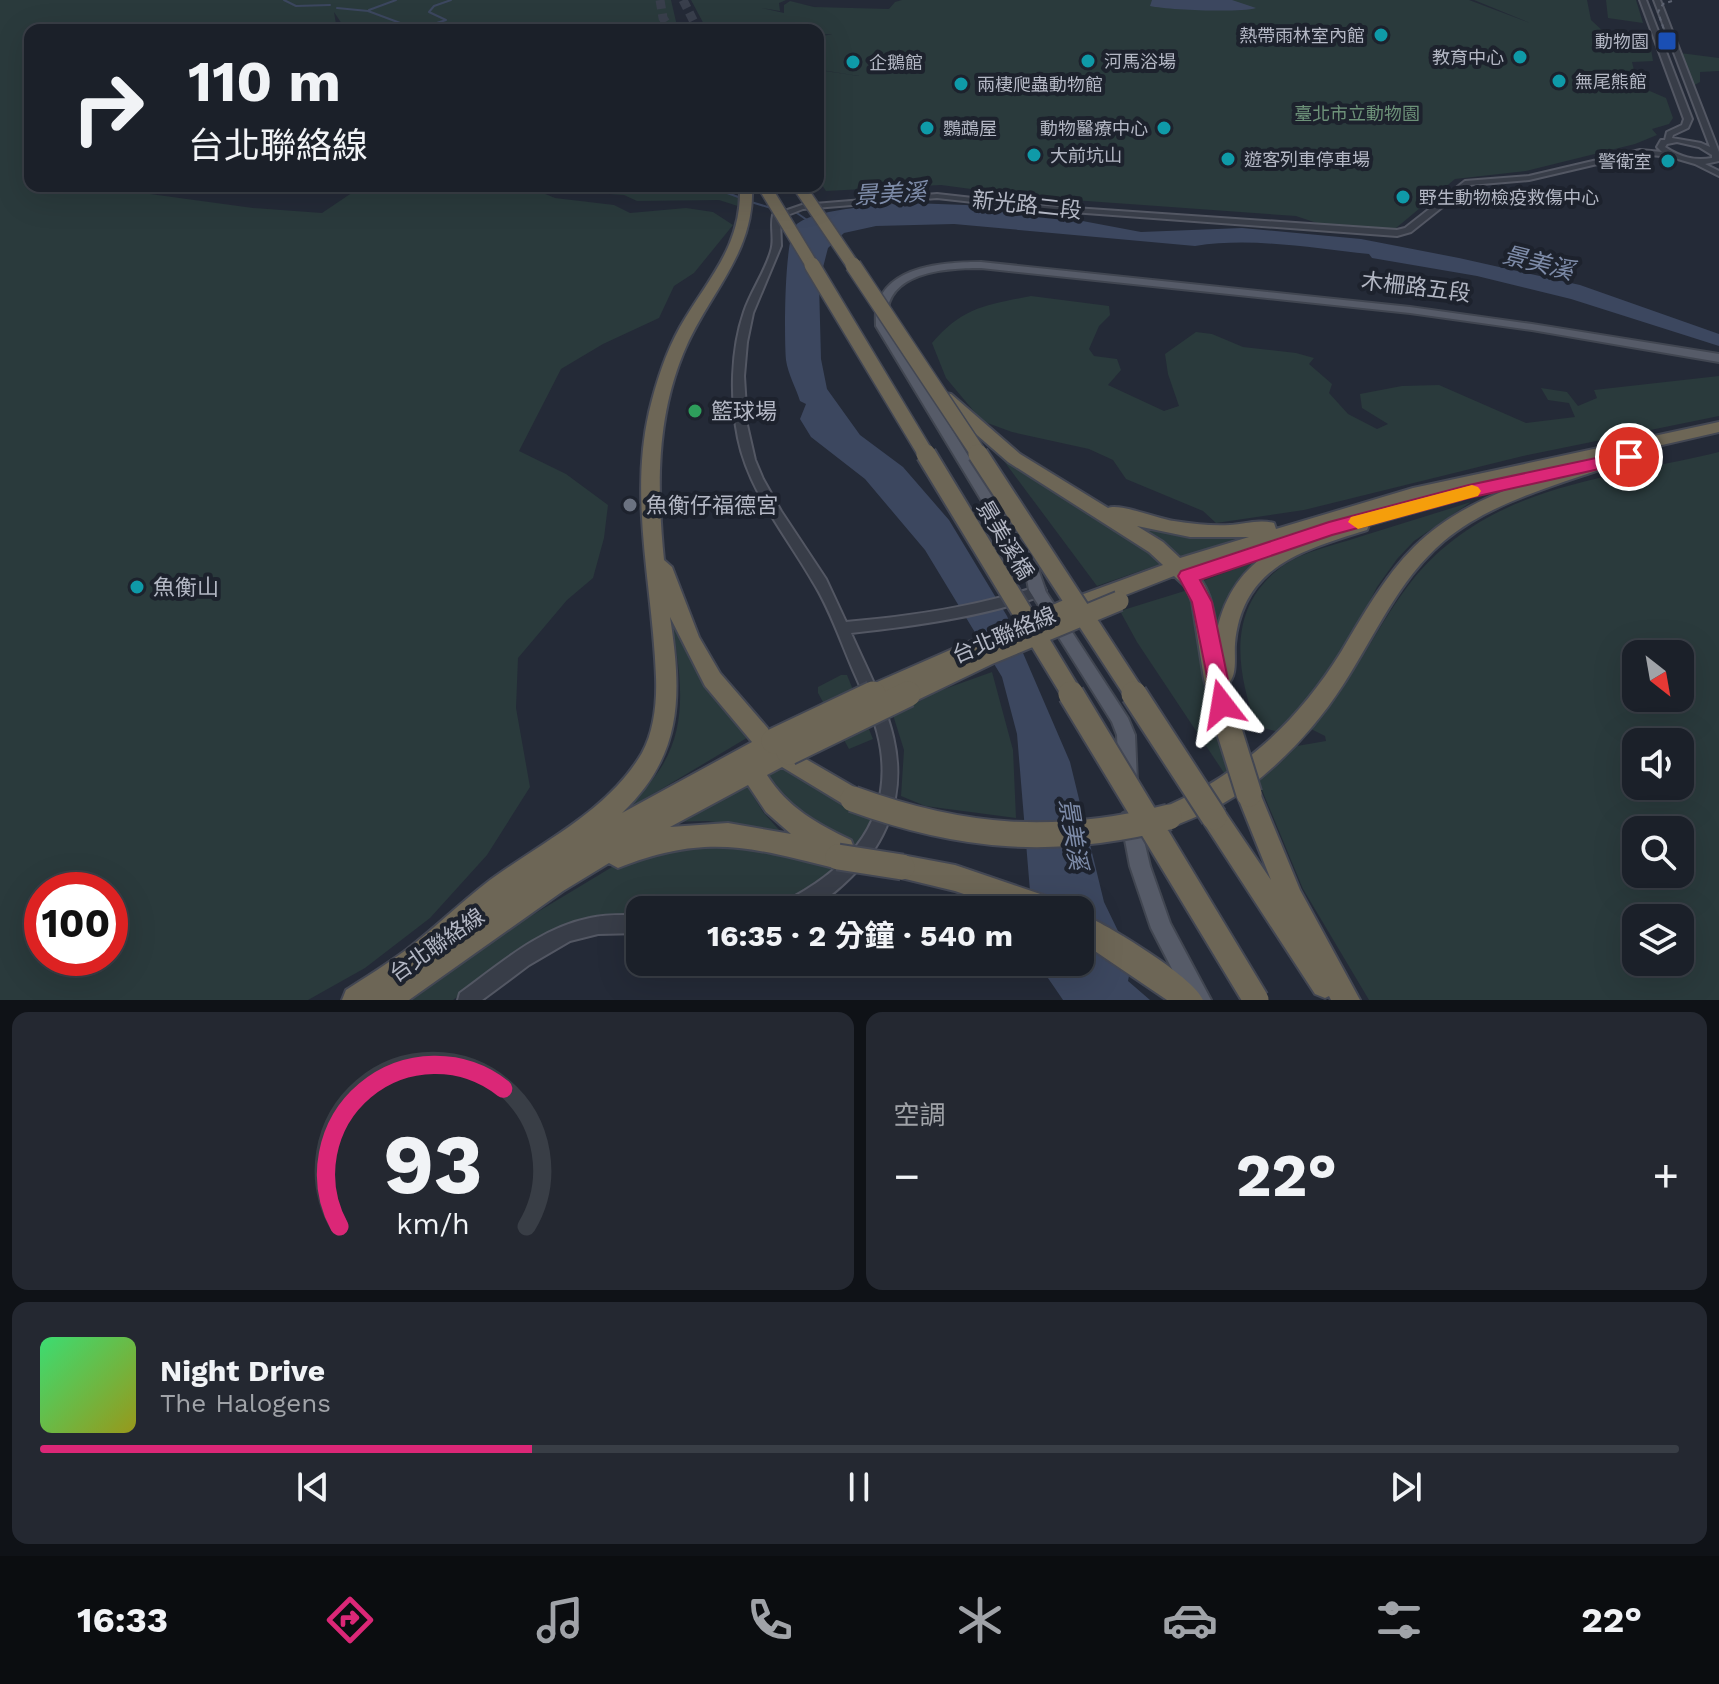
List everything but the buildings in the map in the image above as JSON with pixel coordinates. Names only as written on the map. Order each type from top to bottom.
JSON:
[{"type":"highway","points":[[415,960],[496,891],[616,802],[652,758],[667,718],[668,693],[655,571],[651,465],[656,417],[668,372],[688,327],[727,266],[743,230],[746,192]]},
{"type":"highway","name":"景美溪橋","points":[[768,192],[1256,1000]]},
{"type":"highway","name":"景美溪橋","points":[[803,192],[904,340],[1214,817],[1282,902]]},
{"type":"highway","points":[[904,340],[947,401],[986,436],[1038,475],[1156,547],[1183,571],[1202,602],[1229,730],[1282,902],[1336,1000]]},
{"type":"highway","name":"台北聯絡線","points":[[356,1000],[559,863],[957,655],[1088,601],[1411,502],[1719,427]]},
{"type":"highway","name":"台北聯絡線","points":[[1411,502],[1719,437]]},
{"type":"highway","points":[[654,529],[676,607],[705,672],[769,753],[853,799],[933,826],[1008,836],[1075,836],[1135,827],[1217,797],[1273,755],[1317,704],[1393,584],[1438,536],[1489,504],[1599,464]]},
{"type":"highway","points":[[1038,475],[1122,515],[1176,529],[1212,533],[1273,527],[1382,497],[1411,502]]},
{"type":"highway","points":[[1219,679],[1230,609],[1240,590],[1265,563],[1300,545],[1411,502]]},
{"type":"highway","name":"台北聯絡線","points":[[390,998],[479,932],[612,847],[769,753],[1183,571]]},
{"type":"highway","points":[[769,753],[770,801],[788,819],[840,853]]},
{"type":"highway","points":[[479,932],[616,856],[661,838],[684,833],[721,832],[840,853],[955,878],[1008,896]]},
{"type":"highway","points":[[1282,902],[1346,1000]]},
{"type":"highway","points":[[1094,935],[1189,1000]]},
{"type":"main road","name":"木柵路五段","points":[[1200,1000],[1161,928],[1140,866],[1128,807],[1126,735],[1114,710],[1034,592],[881,347],[873,326],[877,299],[891,282],[925,267],[950,262],[983,262],[1468,318],[1719,358]]},
{"type":"street","points":[[1643,0],[1688,119],[1685,126],[1670,134],[1661,147],[1672,155]]},
{"type":"street","points":[[1657,0],[1717,158]]},
{"type":"street","points":[[1666,141],[1695,144],[1717,158]]},
{"type":"street","name":"新光路二段","points":[[814,896],[842,876],[873,836],[889,798],[890,754],[886,735],[821,582],[760,488],[742,427],[743,333],[752,303],[777,246],[776,217],[796,208],[900,197],[956,197],[1045,208],[1388,233],[1408,230],[1468,183],[1529,178],[1666,141]]},
{"type":"street","name":"新光路二段","points":[[1611,158],[1647,152],[1691,160]]},
{"type":"street","points":[[1691,160],[1710,161],[1717,158]]},
{"type":"street","points":[[1691,160],[1719,174]]},
{"type":"street","points":[[842,628],[934,617],[1034,592]]},
{"type":"street","points":[[467,1000],[532,953],[568,933],[601,925],[626,924]]},
{"type":"green space","points":[[0,0],[671,0],[677,24],[342,24],[334,12],[336,24],[24,24],[24,192],[135,192],[253,208],[322,213],[353,192],[540,192],[555,198],[614,205],[630,213],[686,208],[713,212],[733,225],[694,273],[674,286],[659,318],[603,344],[561,369],[519,451],[566,474],[608,505],[604,538],[593,578],[567,600],[518,658],[516,708],[530,787],[487,855],[430,918],[365,968],[308,1000],[0,1000]]},
{"type":"green space","name":"臺北市立動物園","points":[[691,0],[786,0],[779,3],[780,11],[762,8],[784,13],[784,5],[790,1],[814,7],[889,9],[902,0],[1469,0],[1530,23],[1474,0],[1587,0],[1591,20],[1604,32],[1633,36],[1642,46],[1651,49],[1653,61],[1632,62],[1638,86],[1666,98],[1673,118],[1669,124],[1652,129],[1657,135],[1635,144],[1526,171],[1455,179],[1396,228],[1379,230],[1317,223],[1296,216],[1031,197],[941,185],[826,191],[824,71],[859,76],[824,70],[824,36],[832,34],[824,35],[824,24],[704,24]]},
{"type":"green space","points":[[1606,0],[1636,0],[1643,23],[1608,18]]},
{"type":"green space","points":[[1680,53],[1719,58],[1719,71],[1700,72],[1700,82],[1693,86]]},
{"type":"green space","points":[[580,192],[727,192],[749,200],[747,209],[719,200],[637,201],[624,195]]},
{"type":"green space","points":[[1031,296],[1109,306],[1110,315],[1099,326],[1089,349],[1094,356],[1117,359],[1121,370],[1108,385],[1164,411],[1179,406],[1165,354],[1196,332],[1212,334],[1243,347],[1314,358],[1309,364],[1332,384],[1329,393],[1348,414],[1377,429],[1388,424],[1362,408],[1360,394],[1402,386],[1439,385],[1526,423],[1575,417],[1569,403],[1548,400],[1541,388],[1567,392],[1578,406],[1597,398],[1594,390],[1719,376],[1719,416],[1523,456],[1304,510],[1216,523],[1203,511],[1126,479],[1113,460],[1089,449],[1012,432],[982,421],[946,378],[932,343],[943,331],[976,309]]},
{"type":"green space","points":[[995,449],[1166,562],[1097,586]]},
{"type":"green space","points":[[1719,452],[1719,1000],[1369,1000],[1303,889],[1257,778],[1291,747],[1326,741],[1325,736],[1311,729],[1338,695],[1407,587],[1438,553],[1472,527],[1509,507],[1590,480]]},
{"type":"green space","points":[[1471,502],[1414,541],[1397,559],[1377,587],[1347,646],[1283,733],[1256,726],[1244,682],[1241,639],[1244,619],[1252,599],[1265,581],[1284,565],[1311,552]]},
{"type":"green space","points":[[1120,519],[1178,534],[1238,538],[1183,557]]},
{"type":"green space","points":[[1255,561],[1226,600],[1217,624],[1203,581]]},
{"type":"green space","points":[[1191,589],[1242,800],[1137,642],[1120,611]]},
{"type":"green space","points":[[670,609],[710,690],[750,736],[588,833],[643,790],[669,753],[676,733],[680,693]]},
{"type":"green space","points":[[992,672],[1013,750],[1016,818],[925,806],[901,796],[904,750],[893,715],[939,691]]},
{"type":"green space","points":[[847,675],[873,739],[849,749],[818,693],[818,687]]},
{"type":"green space","points":[[784,766],[877,813],[855,848],[831,873],[805,891],[792,896],[626,896],[626,914],[599,915],[571,922],[538,939],[453,1000],[405,1000],[501,934],[622,861],[713,840],[834,864],[765,777]]},
{"type":"green space","points":[[747,786],[763,812],[780,831],[708,821],[665,822]]},
{"type":"water","points":[[1152,0],[1232,0],[1256,8],[1220,11],[1172,9],[1150,6]]},
{"type":"water","name":"景美溪","points":[[911,203],[966,205],[1056,216],[1141,232],[1242,228],[1361,239],[1580,285],[1719,334],[1719,346],[1571,299],[1477,276],[1372,258],[1369,254],[1304,246],[1238,243],[1195,246],[954,224],[876,226],[844,233],[828,248],[819,283],[821,359],[827,389],[860,435],[903,467],[949,520],[1007,616],[1070,762],[1104,902],[1132,960],[1128,981],[1150,1000],[1063,1000],[1047,976],[1094,976],[1094,896],[1030,896],[1017,734],[1002,677],[925,550],[865,479],[811,437],[800,419],[806,404],[800,401],[790,376],[785,348],[787,268],[792,234],[796,225],[817,215],[868,206]]},
{"type":"waterway","points":[[284,0],[296,6],[330,5]]},
{"type":"waterway","points":[[369,10],[396,0]]},
{"type":"waterway","points":[[434,24],[446,20],[429,12],[434,6],[451,0]]},
{"type":"waterway","points":[[337,8],[368,11],[403,24]]},
{"type":"waterway","points":[[724,192],[741,198]]},
{"type":"waterway","points":[[751,202],[771,208]]},
{"type":"waterway","points":[[794,211],[807,220]]},
{"type":"tunnel","points":[[660,0],[667,24]]},
{"type":"tunnel","points":[[683,0],[695,24]]},
{"type":"railway","points":[[1671,51],[1658,12],[1663,4],[1675,0]]},
{"type":"slow traffic","points":[[1358,522],[1472,491]]},
{"type":"place","name":"熱帶雨林室內館","points":[[1381,35]]},
{"type":"place","name":"動物園","points":[[1667,41]]},
{"type":"place","name":"教育中心","points":[[1520,57]]},
{"type":"place","name":"河馬浴場","points":[[1088,61]]},
{"type":"place","name":"企鵝館","points":[[853,62]]},
{"type":"place","name":"無尾熊館","points":[[1559,81]]},
{"type":"place","name":"兩棲爬蟲動物館","points":[[961,84]]},
{"type":"place","name":"鸚鵡屋","points":[[927,128]]},
{"type":"place","name":"動物醫療中心","points":[[1164,128]]},
{"type":"place","name":"大前坑山","points":[[1034,155]]},
{"type":"place","name":"遊客列車停車場","points":[[1228,159]]},
{"type":"place","name":"警衛室","points":[[1668,161]]},
{"type":"place","name":"野生動物檢疫救傷中心","points":[[1403,197]]},
{"type":"place","name":"籃球場","points":[[695,411]]},
{"type":"place","name":"魚衡仔福德宮","points":[[630,505]]},
{"type":"place","name":"魚衡山","points":[[137,587]]},
{"type":"route","points":[[1222,704],[1202,602],[1188,576],[1329,529],[1469,492],[1629,457]]}]
